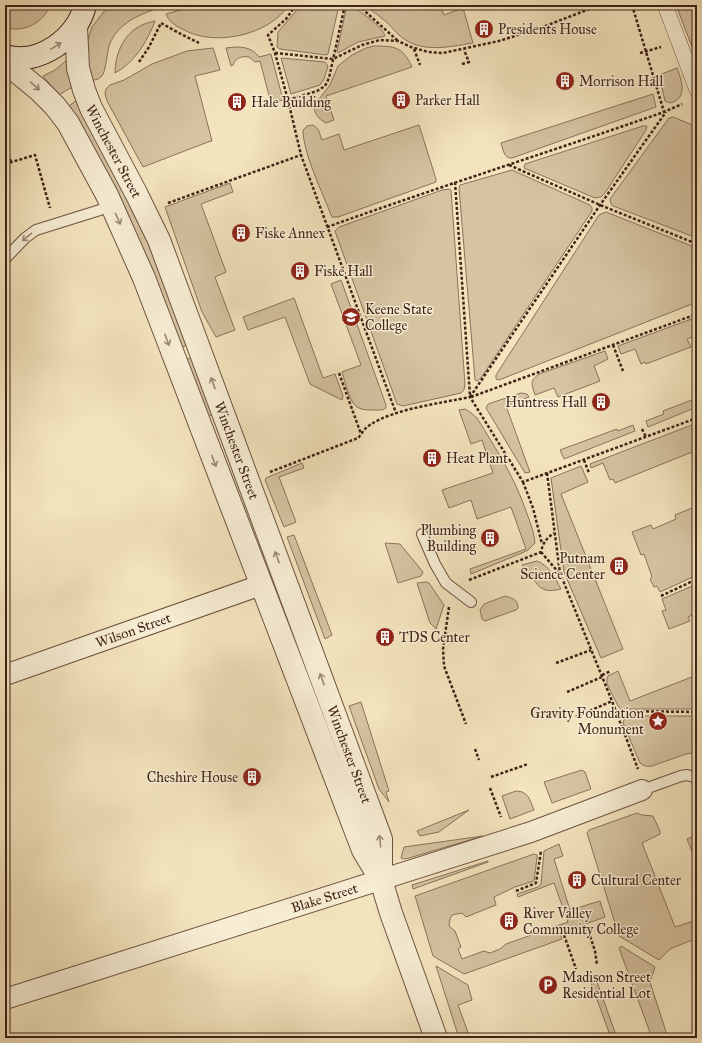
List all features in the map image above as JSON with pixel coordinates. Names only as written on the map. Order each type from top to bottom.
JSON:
[{"type":"street","points":[[665,5],[697,90]]},
{"type":"street","points":[[5,56],[28,57],[46,52],[63,42],[76,27],[86,6]]},
{"type":"street","name":"Winchester Street","points":[[76,27],[78,68],[86,96],[159,240],[381,839],[381,880]]},
{"type":"street","name":"Winchester Street","points":[[5,62],[34,85],[55,106],[68,123],[107,195],[144,278],[362,850],[381,880],[391,913],[436,1038]]},
{"type":"street","name":"Wilson Street","points":[[5,675],[261,585]]},
{"type":"street","name":"Blake Street","points":[[5,999],[531,832],[641,782]]},
{"type":"lane","points":[[5,259],[25,238],[36,230],[100,210]]},
{"type":"lane","points":[[422,534],[435,564],[446,583],[471,602]]},
{"type":"lane","points":[[641,782],[687,775],[697,778]]},
{"type":"path","points":[[296,5],[286,18],[268,35],[275,53],[288,100],[301,155],[396,413]]},
{"type":"path","points":[[288,100],[317,91],[325,86],[329,78],[345,5]]},
{"type":"path","points":[[358,5],[398,41],[428,52],[443,53],[464,50],[500,41],[540,28],[600,5]]},
{"type":"path","points":[[632,5],[665,111]]},
{"type":"path","points":[[139,62],[149,47],[161,23],[199,43]]},
{"type":"path","points":[[275,53],[333,59],[362,45],[380,40],[398,41]]},
{"type":"path","points":[[414,48],[420,65]]},
{"type":"path","points":[[462,64],[469,62],[464,50]]},
{"type":"path","points":[[327,227],[665,111],[683,103]]},
{"type":"path","points":[[470,397],[665,111]]},
{"type":"path","points":[[5,145],[11,162]]},
{"type":"path","points":[[5,164],[35,155],[55,224]]},
{"type":"path","points":[[165,204],[301,155]]},
{"type":"path","points":[[509,165],[600,205],[697,244]]},
{"type":"path","points":[[455,182],[470,397],[523,482],[533,508],[542,544]]},
{"type":"path","points":[[266,474],[358,438],[370,424],[396,413],[470,397],[697,314]]},
{"type":"path","points":[[613,345],[623,371]]},
{"type":"path","points":[[339,373],[361,435]]},
{"type":"path","points":[[523,482],[697,418]]},
{"type":"path","points":[[642,429],[646,437]]},
{"type":"path","points":[[584,460],[589,473]]},
{"type":"path","points":[[547,473],[560,573],[612,701],[641,782]]},
{"type":"path","points":[[541,552],[560,573]]},
{"type":"path","points":[[661,596],[697,579]]},
{"type":"path","points":[[556,663],[591,650]]},
{"type":"path","points":[[567,692],[611,671]]},
{"type":"path","points":[[576,717],[612,701]]},
{"type":"path","points":[[616,712],[697,712]]},
{"type":"path","points":[[475,749],[479,760]]},
{"type":"path","points":[[491,777],[528,764]]},
{"type":"path","points":[[490,788],[501,817]]},
{"type":"path","points":[[516,891],[536,883],[542,846]]},
{"type":"path","points":[[587,927],[595,952],[596,965]]},
{"type":"path","points":[[564,935],[576,969]]},
{"type":"shaded area","points":[[5,5],[51,5],[38,22],[20,29],[13,29],[5,28]]},
{"type":"shaded area","points":[[109,5],[151,5],[153,10],[134,18],[123,25],[114,35],[109,45],[103,74],[98,79],[89,81],[87,42],[92,27]]},
{"type":"shaded area","points":[[199,5],[289,5],[269,24],[255,31],[226,37],[197,35],[184,30],[171,22],[166,14]]},
{"type":"shaded area","points":[[301,5],[339,5],[328,54],[326,55],[280,49],[277,47],[278,32]]},
{"type":"shaded area","points":[[347,5],[351,5],[370,19],[380,28],[385,36],[358,42],[338,53],[337,51]]},
{"type":"shaded area","points":[[364,5],[440,5],[444,15],[463,8],[473,43],[434,48],[416,45],[399,35],[386,22]]},
{"type":"shaded area","points":[[676,5],[697,5],[697,60],[678,10]]},
{"type":"shaded area","points":[[155,21],[140,51],[129,63],[115,73],[115,66],[119,52],[130,33],[144,24]]},
{"type":"shaded area","points":[[374,46],[388,46],[398,49],[409,60],[412,67],[326,96],[334,120],[326,123],[318,117],[313,104],[316,103],[330,85],[338,66],[352,55]]},
{"type":"shaded area","points":[[236,47],[249,49],[259,57],[271,54],[283,100],[271,103],[260,61],[255,62],[249,57],[242,57],[231,66],[226,48]]},
{"type":"shaded area","points":[[213,48],[220,70],[195,76],[212,141],[143,167],[107,101],[105,94],[106,89],[110,85],[124,80],[152,64],[187,51]]},
{"type":"shaded area","points":[[281,58],[325,62],[328,66],[324,79],[320,85],[291,94]]},
{"type":"shaded area","points":[[67,60],[72,87],[59,95],[43,76],[55,70]]},
{"type":"shaded area","points":[[677,68],[682,84],[681,94],[676,101],[670,103],[665,101],[659,75]]},
{"type":"shaded area","points":[[653,94],[656,107],[512,158],[507,157],[503,151],[501,143]]},
{"type":"shaded area","points":[[77,100],[142,220],[190,344],[182,347],[144,250],[97,157],[69,106]]},
{"type":"shaded area","points":[[673,117],[697,127],[697,238],[613,206],[610,199],[669,118]]},
{"type":"shaded area","points":[[313,125],[318,129],[322,140],[339,134],[344,150],[419,125],[436,182],[338,217],[332,217],[314,174],[306,150],[303,130],[307,126]]},
{"type":"shaded area","points":[[647,126],[646,130],[601,197],[595,198],[524,168],[525,164]]},
{"type":"shaded area","points":[[512,170],[590,205],[592,211],[481,378],[477,381],[475,380],[459,188],[460,185]]},
{"type":"shaded area","points":[[230,183],[233,192],[201,204],[226,272],[215,277],[235,330],[216,337],[202,312],[165,207]]},
{"type":"shaded area","points":[[442,190],[451,190],[465,384],[464,390],[461,393],[403,406],[397,404],[335,231],[339,227]]},
{"type":"shaded area","points":[[606,212],[697,248],[697,302],[499,380],[496,379],[496,375],[599,215]]},
{"type":"shaded area","points":[[341,280],[386,405],[386,408],[383,410],[366,410],[359,408],[350,397],[346,386],[342,372],[361,365],[331,284]]},
{"type":"shaded area","points":[[294,298],[323,378],[335,374],[343,396],[342,400],[310,384],[285,317],[248,330],[243,317]]},
{"type":"shaded area","points":[[697,317],[697,335],[687,339],[691,347],[646,364],[645,362],[641,364],[635,349],[621,354],[618,346]]},
{"type":"shaded area","points":[[605,351],[608,359],[594,366],[600,381],[558,397],[554,388],[535,395],[532,383],[539,374]]},
{"type":"shaded area","points":[[195,356],[217,413],[206,417],[185,360]]},
{"type":"shaded area","points":[[521,393],[527,394],[529,397],[506,406],[530,472],[525,473],[486,408],[488,404]]},
{"type":"shaded area","points":[[697,398],[697,407],[648,427],[646,421],[664,414],[663,411]]},
{"type":"shaded area","points":[[465,409],[477,418],[510,474],[529,519],[535,543],[528,550],[522,553],[471,574],[470,569],[526,549],[511,507],[477,519],[471,500],[449,508],[442,490],[493,473],[482,440],[471,444],[459,410]]},
{"type":"shaded area","points":[[697,423],[697,450],[615,483],[613,479],[610,480],[603,463],[591,468],[590,464]]},
{"type":"shaded area","points":[[633,425],[635,431],[564,459],[560,450],[617,429],[618,431]]},
{"type":"shaded area","points":[[302,463],[304,468],[279,477],[296,522],[284,527],[265,480],[266,478]]},
{"type":"shaded area","points":[[581,466],[588,482],[561,494],[623,649],[601,658],[564,572],[551,478]]},
{"type":"shaded area","points":[[697,506],[697,575],[660,592],[657,586],[654,587],[650,579],[652,577],[644,554],[641,555],[632,532],[651,525],[653,529],[676,519],[675,515]]},
{"type":"shaded area","points":[[294,535],[332,635],[325,639],[287,537]]},
{"type":"shaded area","points":[[385,543],[400,544],[423,572],[421,576],[398,583]]},
{"type":"shaded area","points":[[537,561],[549,569],[561,589],[552,591],[541,588],[522,565]]},
{"type":"shaded area","points":[[417,583],[429,583],[444,605],[436,629],[430,623]]},
{"type":"shaded area","points":[[697,584],[697,613],[688,617],[690,621],[669,629],[662,611],[666,610],[662,599]]},
{"type":"shaded area","points":[[505,596],[514,600],[517,603],[518,608],[485,621],[482,619],[480,610],[484,604]]},
{"type":"shaded area","points":[[618,671],[630,701],[697,675],[697,709],[621,709],[607,684],[608,676]]},
{"type":"shaded area","points":[[361,702],[389,791],[386,792],[389,802],[379,789],[349,706]]},
{"type":"shaded area","points":[[697,716],[697,752],[686,754],[652,766],[644,766],[640,763],[623,723],[625,717]]},
{"type":"shaded area","points":[[582,770],[585,772],[591,789],[552,803],[544,782]]},
{"type":"shaded area","points":[[516,791],[526,794],[534,810],[510,819],[502,796]]},
{"type":"shaded area","points":[[469,810],[439,832],[420,836],[417,831]]},
{"type":"shaded area","points":[[637,813],[653,816],[660,831],[660,834],[642,843],[675,927],[694,921],[697,928],[697,938],[670,949],[659,960],[619,936],[587,833],[589,830]]},
{"type":"shaded area","points":[[697,835],[697,864],[687,839]]},
{"type":"shaded area","points":[[483,836],[409,858],[401,858],[404,847]]},
{"type":"shaded area","points":[[559,844],[563,856],[554,859],[570,910],[600,901],[605,917],[560,933],[562,939],[464,974],[433,956],[415,896],[534,854],[537,855],[537,858],[534,881],[515,887],[494,897],[496,905],[466,917],[462,913],[452,915],[449,926],[455,931],[461,947],[458,949],[462,959],[484,951],[490,953],[500,949],[506,944],[568,922],[554,883],[518,897],[517,894],[538,887],[541,884],[544,851]]},
{"type":"shaded area","points":[[488,862],[413,889],[412,885]]},
{"type":"shaded area","points":[[621,946],[655,967],[650,982],[668,1038],[652,1038],[619,948]]},
{"type":"shaded area","points":[[436,966],[468,985],[472,1000],[458,1005],[470,1038],[459,1038]]},
{"type":"shaded area","points":[[592,977],[596,979],[617,1038],[611,1038],[590,980]]},
{"type":"place","name":"Presidents House","points":[[484,29]]},
{"type":"place","name":"Morrison Hall","points":[[565,81]]},
{"type":"place","name":"Parker Hall","points":[[401,100]]},
{"type":"place","name":"Hale Building","points":[[237,102]]},
{"type":"place","name":"Fiske Annex","points":[[241,233]]},
{"type":"place","name":"Fiske Hall","points":[[300,271]]},
{"type":"place","name":"Keene State College","points":[[351,317]]},
{"type":"place","name":"Huntress Hall","points":[[601,402]]},
{"type":"place","name":"Heat Plant","points":[[432,458]]},
{"type":"place","name":"Plumbing Building","points":[[490,538]]},
{"type":"place","name":"Putnam Science Center","points":[[619,566]]},
{"type":"place","name":"TDS Center","points":[[385,637]]},
{"type":"place","name":"Gravity Foundation Monument","points":[[658,721]]},
{"type":"place","name":"Cheshire House","points":[[252,777]]},
{"type":"place","name":"Cultural Center","points":[[577,880]]},
{"type":"place","name":"River Valley Community College","points":[[509,921]]},
{"type":"place","name":"Madison Street Residential Lot","points":[[548,985]]}]
